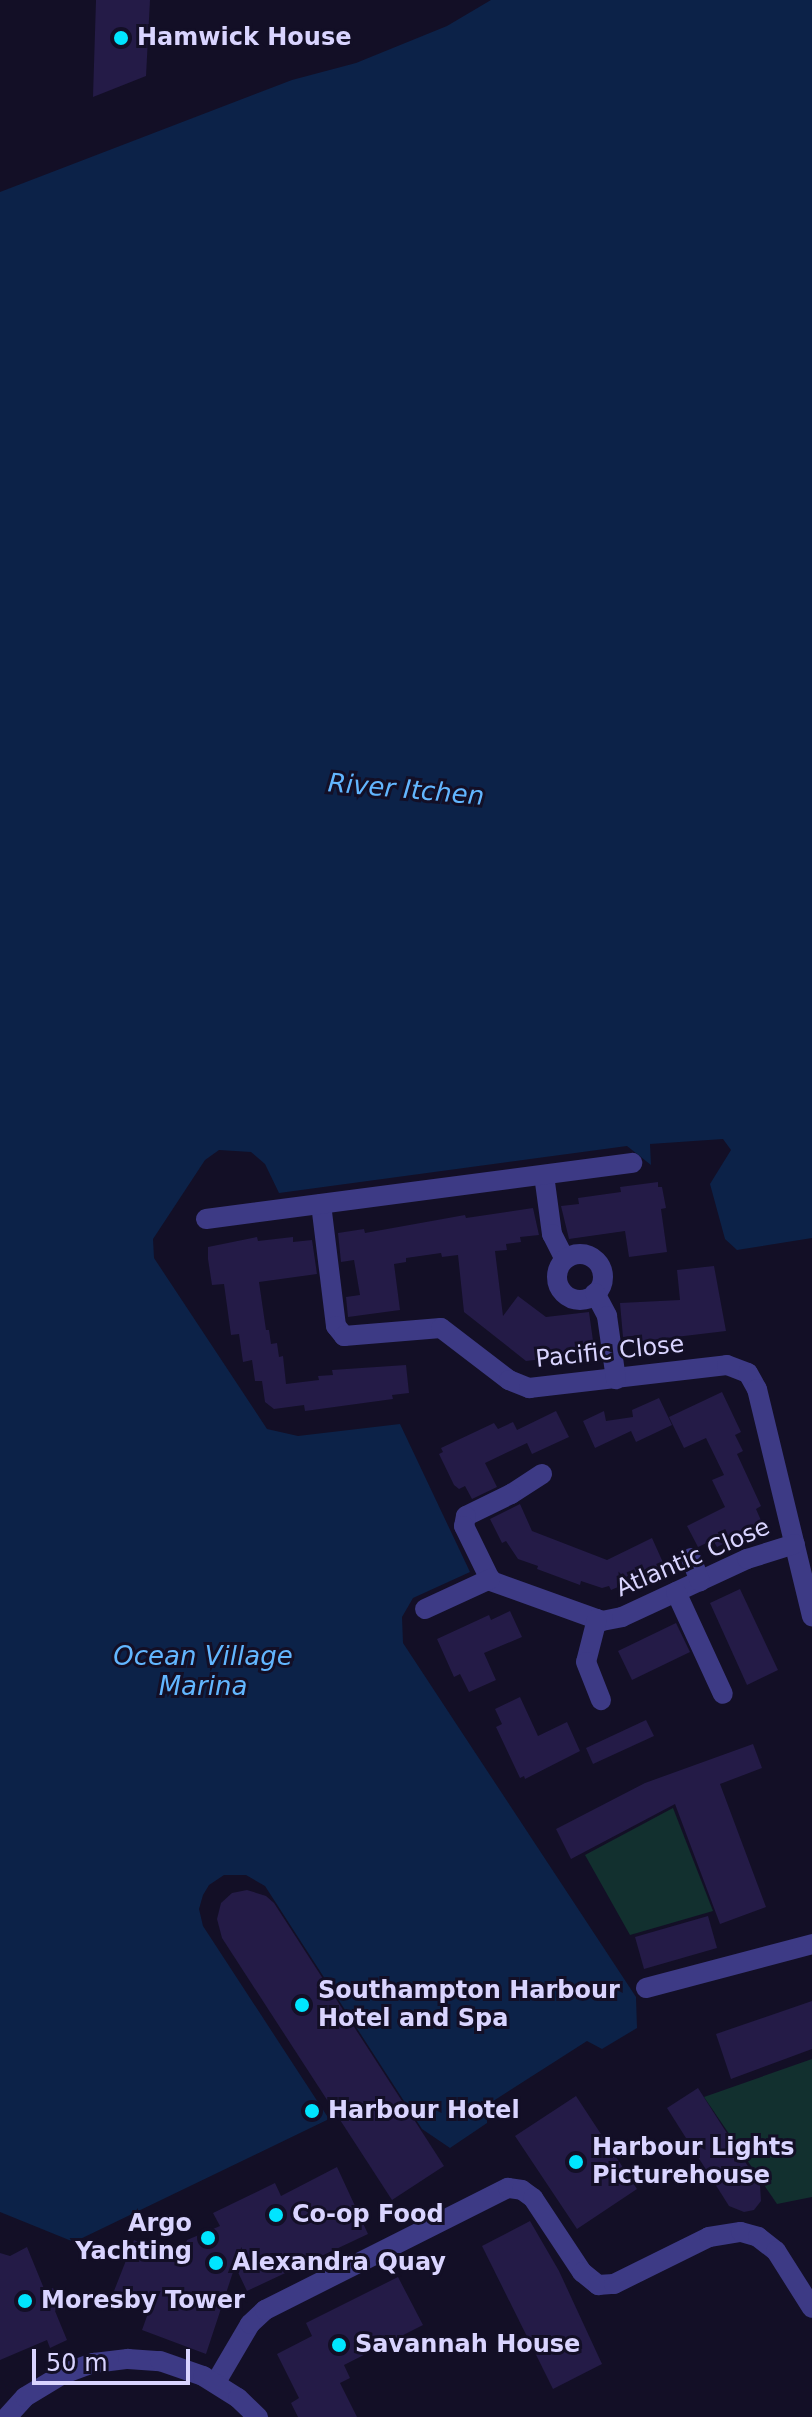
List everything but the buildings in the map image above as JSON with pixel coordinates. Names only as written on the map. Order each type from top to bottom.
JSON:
[{"type":"street","points":[[206,1219],[632,1163]]},
{"type":"street","points":[[544,1175],[552,1234],[565,1259]]},
{"type":"street","name":"Pacific Close","points":[[321,1204],[336,1326],[344,1336],[437,1327],[522,1386],[538,1388],[727,1365],[748,1373],[757,1389],[795,1544]]},
{"type":"street","points":[[584,1254],[598,1262],[602,1282],[595,1293],[576,1300],[562,1292],[557,1271],[565,1259],[584,1254]]},
{"type":"street","points":[[595,1293],[607,1316],[616,1379]]},
{"type":"street","points":[[425,1609],[490,1579],[463,1519],[542,1474]]},
{"type":"street","points":[[795,1544],[812,1616]]},
{"type":"street","name":"Atlantic Close","points":[[490,1579],[597,1619],[615,1619],[747,1559],[795,1544]]},
{"type":"street","points":[[691,1558],[700,1581]]},
{"type":"street","points":[[676,1592],[723,1694]]},
{"type":"street","points":[[597,1619],[586,1662],[601,1700]]},
{"type":"street","points":[[646,1988],[812,1944]]},
{"type":"street","points":[[216,2382],[250,2324],[265,2310],[508,2188],[522,2190],[533,2198],[582,2272],[598,2285],[614,2284],[709,2237],[741,2232],[758,2237],[776,2251],[812,2308]]},
{"type":"street","points":[[7,2417],[25,2397],[49,2381],[78,2368],[110,2360],[160,2361],[216,2382],[258,2417]]},
{"type":"green space","points":[[673,1808],[713,1911],[630,1935],[585,1855]]},
{"type":"green space","points":[[812,2059],[812,2197],[777,2204],[704,2097]]},
{"type":"water","points":[[491,0],[812,0],[812,1238],[737,1250],[725,1239],[710,1184],[731,1150],[723,1139],[650,1144],[651,1165],[627,1146],[279,1193],[265,1164],[251,1152],[219,1150],[205,1160],[153,1239],[154,1258],[267,1429],[298,1436],[400,1424],[470,1572],[413,1598],[402,1617],[403,1643],[636,1997],[637,2028],[602,2049],[587,2041],[487,2105],[487,2123],[450,2148],[422,2129],[265,1886],[246,1875],[224,1875],[209,1885],[203,1895],[199,1909],[203,1926],[329,2119],[74,2242],[0,2212],[0,192],[292,80],[356,63],[447,26]]},
{"type":"place","name":"Hamwick House","points":[[121,38]]},
{"type":"place","name":"Southampton Harbour Hotel and Spa","points":[[302,2005]]},
{"type":"place","name":"Harbour Hotel","points":[[312,2111]]},
{"type":"place","name":"Harbour Lights Picturehouse","points":[[576,2162]]},
{"type":"place","name":"Co-op Food","points":[[276,2215]]},
{"type":"place","name":"Argo Yachting","points":[[208,2238]]},
{"type":"place","name":"Alexandra Quay","points":[[216,2263]]},
{"type":"place","name":"Moresby Tower","points":[[25,2301]]},
{"type":"place","name":"Savannah House","points":[[339,2345]]},
{"type":"water label","name":"River Itchen","points":[[406,790]]},
{"type":"water label","name":"Ocean Village Marina","points":[[203,1672]]}]
